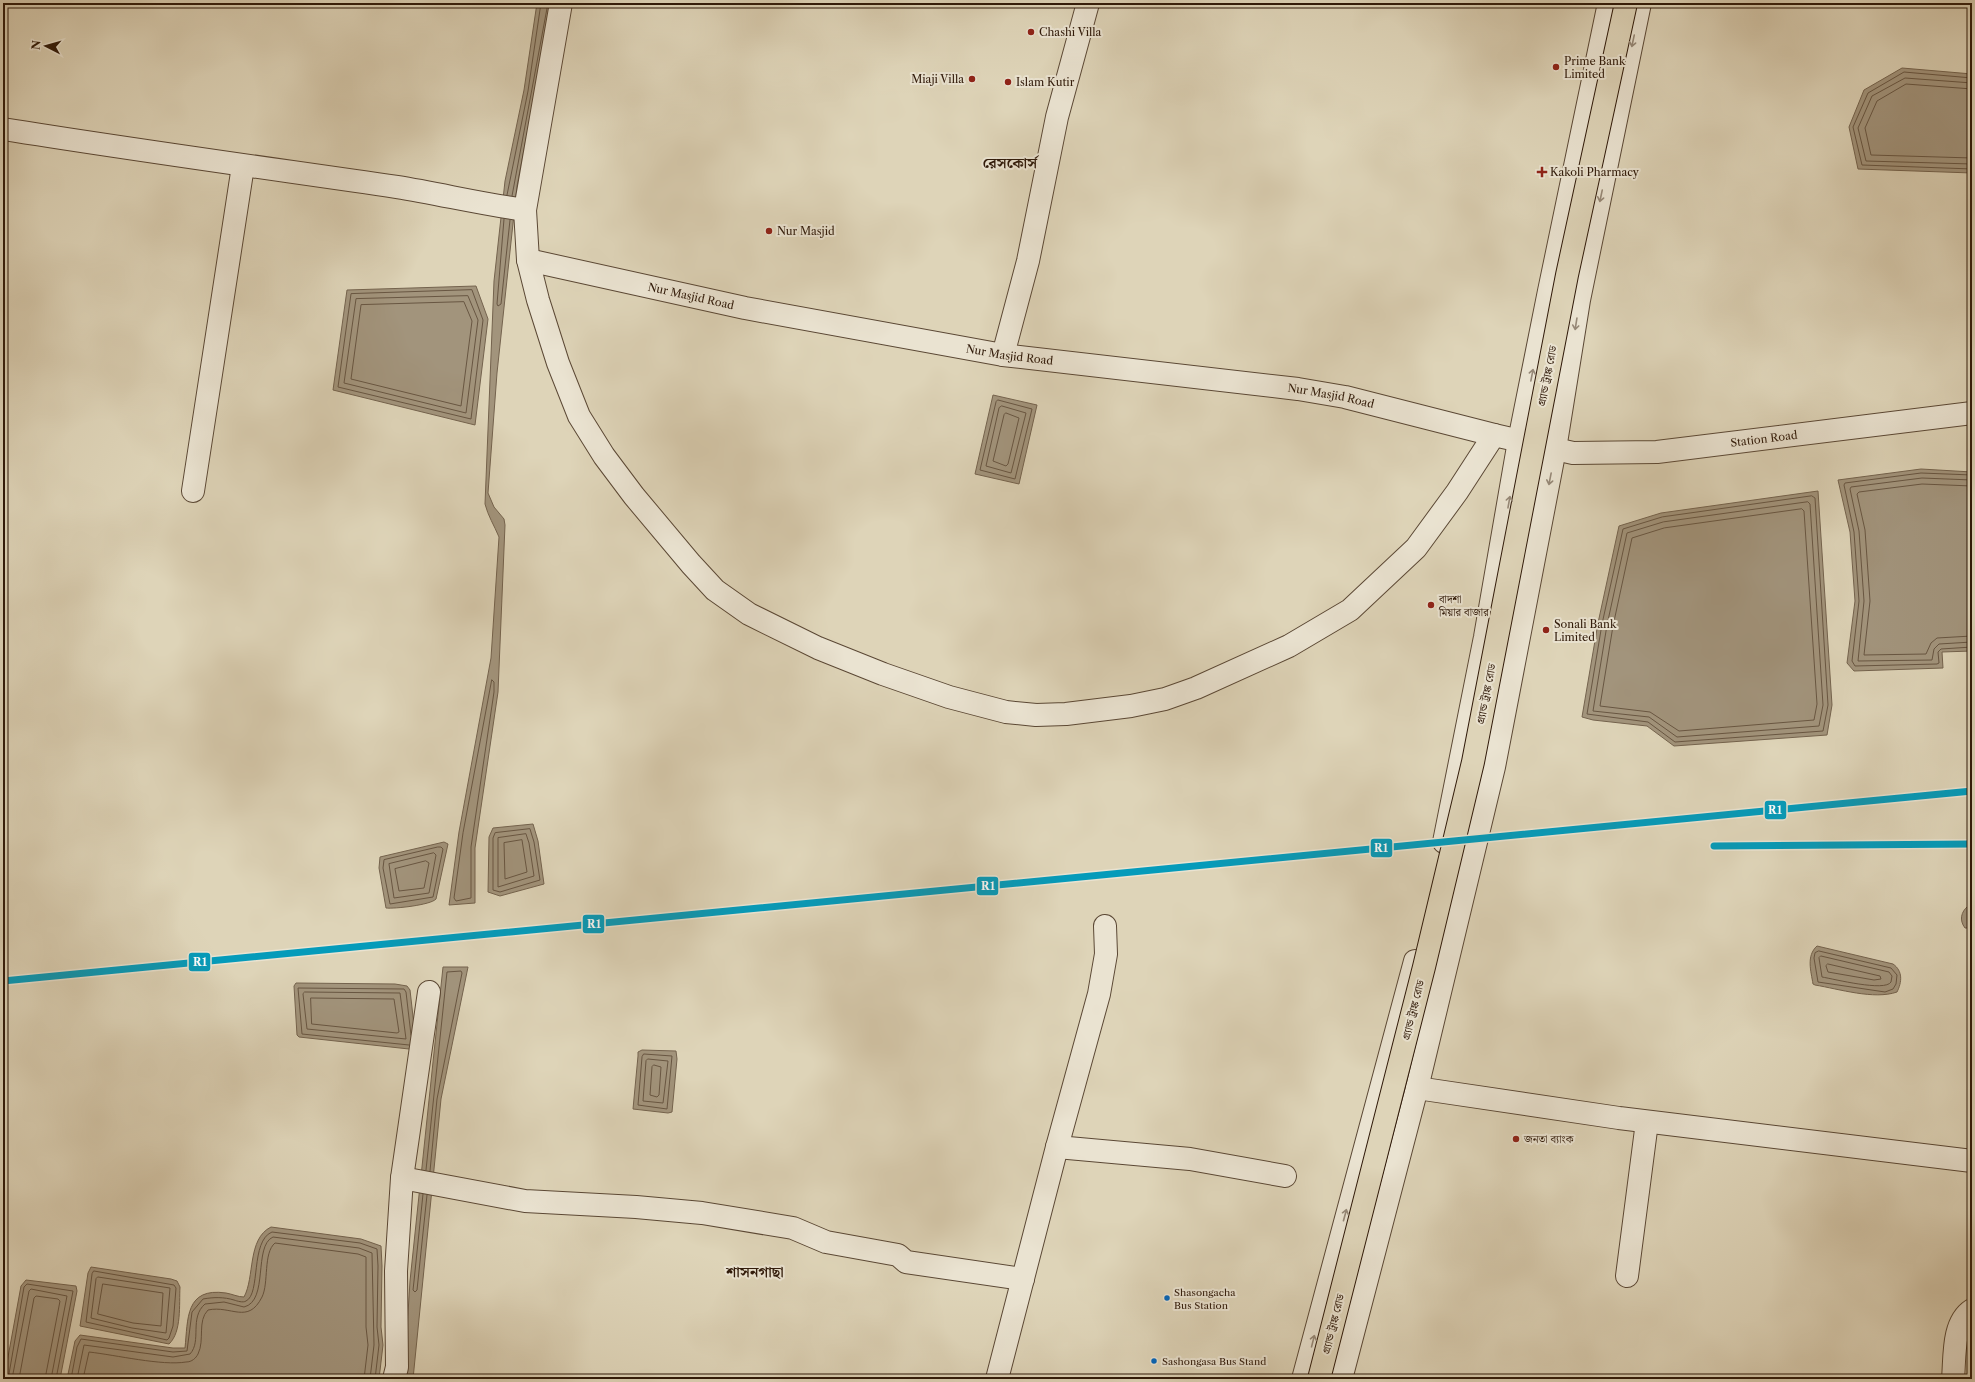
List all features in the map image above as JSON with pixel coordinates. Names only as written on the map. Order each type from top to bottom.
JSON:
[{"type":"highway","name":"গ্র্যান্ড ট্রাঙ্ক রোড","points":[[1319,1379],[1420,982],[1474,762],[1567,275],[1626,3]]},
{"type":"street","points":[[561,3],[525,210],[528,260],[538,300],[556,356],[579,416],[604,456],[630,490],[691,564],[715,590],[749,614],[818,648],[883,674],[949,697],[1006,712],[1036,715],[1066,714],[1131,706],[1196,688],[1320,630],[1350,610],[1416,548],[1457,492],[1494,435]]},
{"type":"street","points":[[1003,355],[1028,261],[1057,117],[1088,3]]},
{"type":"street","points":[[1303,1379],[1428,910],[1441,856],[1485,637],[1519,441],[1558,245],[1609,3]]},
{"type":"street","points":[[1341,1379],[1417,1088],[1494,767],[1556,449],[1580,300],[1640,3]]},
{"type":"street","points":[[3,129],[243,166],[399,188],[494,206],[525,210]]},
{"type":"street","points":[[193,491],[243,166]]},
{"type":"street","name":"Nur Masjid Road","points":[[528,260],[745,308],[1003,355],[1298,390],[1345,397],[1519,441]]},
{"type":"street","name":"Station Road","points":[[1519,441],[1589,454],[1657,452],[1972,413]]},
{"type":"street","points":[[997,1379],[1099,994],[1106,954],[1105,926]]},
{"type":"street","points":[[394,1379],[396,1367],[396,1271],[409,1180],[429,992]]},
{"type":"street","points":[[1417,1088],[1647,1122],[1972,1161]]},
{"type":"street","points":[[1627,1276],[1647,1122]]},
{"type":"street","points":[[1057,1148],[1190,1159],[1285,1176]]},
{"type":"street","points":[[409,1180],[525,1201],[636,1207],[702,1213],[793,1228],[826,1242],[898,1255],[906,1262],[1023,1279]]},
{"type":"street","points":[[1953,1379],[1959,1326],[1966,1314],[1972,1310]]},
{"type":"water","points":[[537,3],[552,3],[517,186],[497,373],[488,493],[494,507],[504,519],[505,525],[498,692],[475,848],[475,903],[449,905],[459,832],[491,658],[499,537],[489,517],[485,504],[494,281],[505,181],[524,90]]},
{"type":"water","points":[[1902,68],[1972,74],[1972,173],[1858,169],[1849,127],[1864,90]]},
{"type":"water","points":[[476,286],[488,319],[475,425],[333,390],[347,290]]},
{"type":"water","points":[[993,395],[1037,405],[1019,484],[975,474]]},
{"type":"water","points":[[1921,469],[1972,472],[1972,651],[1942,652],[1943,668],[1854,671],[1847,663],[1855,601],[1850,532],[1838,480]]},
{"type":"water","points":[[1818,491],[1832,705],[1827,735],[1674,746],[1647,726],[1593,720],[1582,717],[1598,623],[1619,526],[1661,513]]},
{"type":"water","points":[[533,824],[538,841],[544,884],[500,896],[488,892],[489,837],[493,828]]},
{"type":"water","points":[[444,842],[448,844],[436,899],[420,905],[386,908],[379,868],[380,857]]},
{"type":"water","points":[[1968,906],[1972,906],[1972,928],[1965,928],[1961,919],[1962,913]]},
{"type":"water","points":[[1817,946],[1893,964],[1899,970],[1901,977],[1897,992],[1878,995],[1867,994],[1813,984],[1810,959],[1811,954]]},
{"type":"water","points":[[443,967],[468,967],[441,1099],[413,1379],[404,1379],[410,1281]]},
{"type":"water","points":[[296,983],[395,984],[407,986],[410,990],[415,1034],[412,1048],[409,1049],[299,1037],[297,1035],[294,986]]},
{"type":"water","points":[[642,1050],[676,1051],[677,1059],[672,1112],[668,1113],[633,1109],[638,1052]]},
{"type":"water","points":[[271,1227],[361,1239],[381,1246],[381,1327],[383,1345],[379,1379],[67,1379],[75,1341],[80,1335],[173,1348],[185,1348],[188,1316],[191,1307],[196,1300],[203,1295],[213,1292],[244,1297],[258,1240],[263,1233]]},
{"type":"water","points":[[91,1267],[177,1281],[180,1287],[178,1325],[173,1339],[169,1344],[80,1326],[88,1273]]},
{"type":"water","points":[[26,1280],[76,1286],[77,1291],[60,1379],[4,1379],[21,1286]]},
{"type":"transit line","name":"R1","points":[[3,981],[1972,791]]},
{"type":"transit line","name":"R1","points":[[1714,846],[1972,844]]},
{"type":"place","name":"Chashi Villa","points":[[1031,32]]},
{"type":"place","name":"Prime Bank Limited","points":[[1556,67]]},
{"type":"place","name":"Miaji Villa","points":[[972,79]]},
{"type":"place","name":"Islam Kutir","points":[[1008,82]]},
{"type":"place","name":"Kakoli Pharmacy","points":[[1542,172]]},
{"type":"place","name":"Nur Masjid","points":[[769,231]]},
{"type":"place","name":"বাদশা মিয়ার বাজার","points":[[1431,605]]},
{"type":"place","name":"Sonali Bank Limited","points":[[1546,630]]},
{"type":"place","name":"জনতা ব্যাংক","points":[[1516,1139]]},
{"type":"place","name":"Shasongacha Bus Station","points":[[1167,1298]]},
{"type":"place","name":"Sashongasa Bus Stand","points":[[1154,1361]]},
{"type":"district","name":"রেসকোর্স","points":[[1010,163]]},
{"type":"district","name":"শাসনগাছা","points":[[755,1272]]}]
